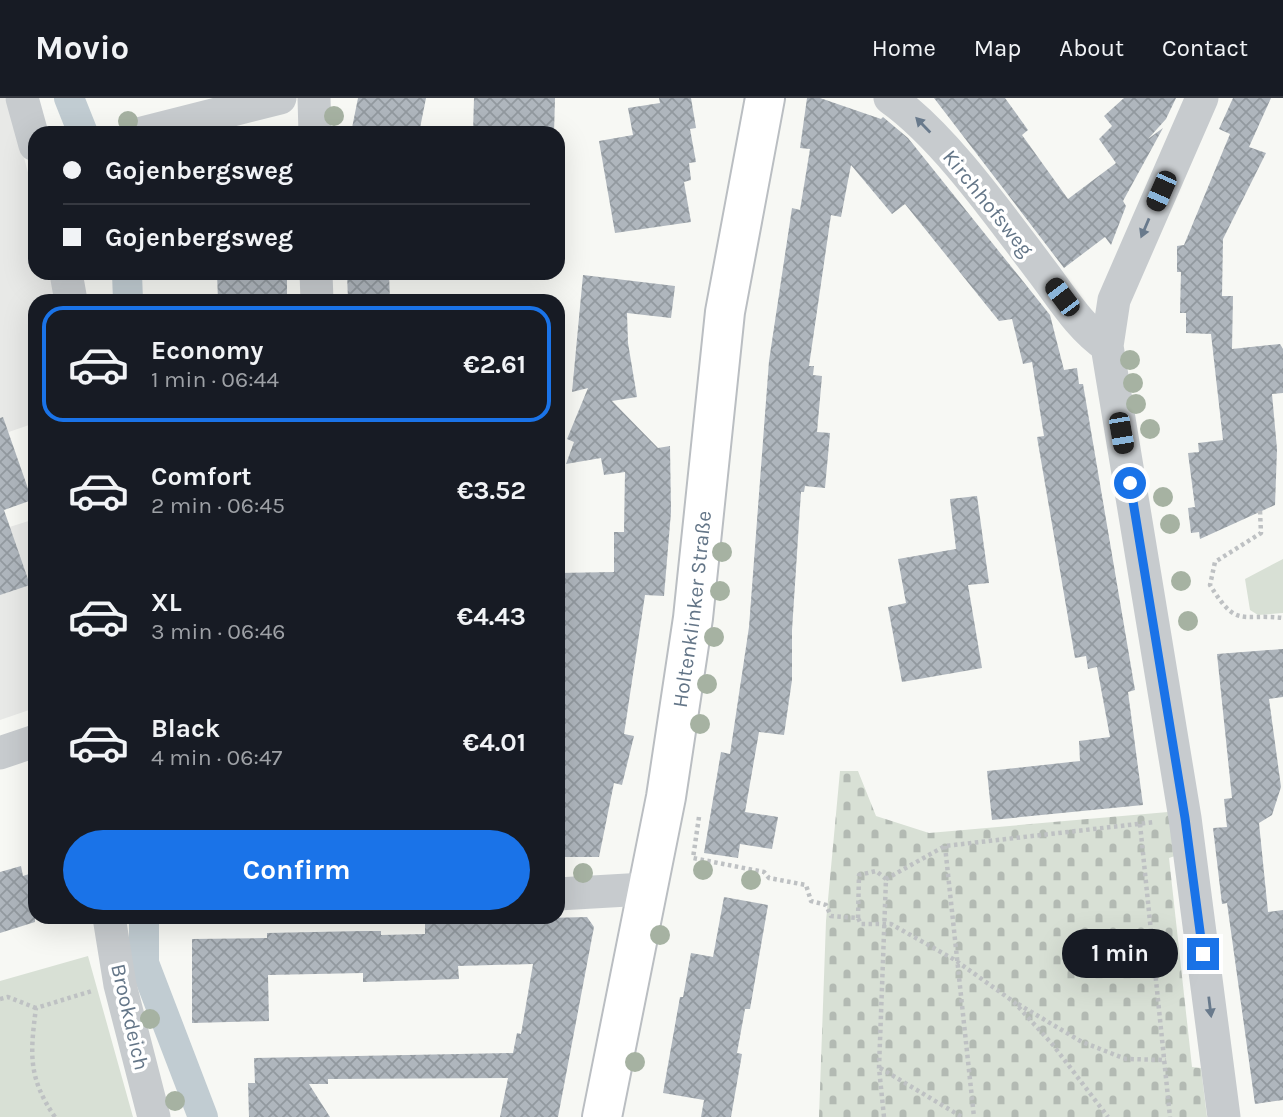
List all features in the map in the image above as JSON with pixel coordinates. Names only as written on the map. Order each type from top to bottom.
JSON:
[{"type":"main road","name":"Holtenklinker Straße","points":[[602,1117],[645,888],[666,797],[693,618],[725,312],[765,98]]},
{"type":"street","points":[[22,98],[30,126]]},
{"type":"street","points":[[170,126],[280,98]]},
{"type":"street","points":[[314,98],[315,126]]},
{"type":"street","name":"Kirchhofsweg","points":[[890,98],[911,113],[934,137],[1078,320],[1107,345]]},
{"type":"street","points":[[1202,98],[1114,300],[1107,345],[1185,818],[1224,1117]]},
{"type":"street","points":[[0,753],[28,743]]},
{"type":"street","points":[[565,894],[645,888]]},
{"type":"street","name":"Brookdeich","points":[[109,924],[120,985],[154,1117]]},
{"type":"path","points":[[1259,512],[1261,533],[1215,562],[1210,585],[1224,608],[1232,614],[1250,619],[1283,618]]},
{"type":"path","points":[[700,813],[693,858],[764,872],[769,878],[806,885],[811,901],[826,905],[831,916],[858,918]]},
{"type":"path","points":[[886,879],[945,846],[1140,824],[1170,1117]]},
{"type":"path","points":[[945,846],[955,960],[974,1117]]},
{"type":"path","points":[[886,879],[876,871],[859,875],[858,918],[861,924],[891,924],[955,960],[1014,1002],[1093,1046],[1126,1059],[1166,1060]]},
{"type":"path","points":[[884,1117],[879,1068],[886,879]]},
{"type":"path","points":[[0,999],[8,997],[36,1008],[59,999],[120,985]]},
{"type":"path","points":[[1014,1002],[1052,1045],[1108,1117]]},
{"type":"path","points":[[36,1008],[30,1057],[40,1096],[55,1117]]},
{"type":"path","points":[[879,1068],[962,1117]]},
{"type":"shaded area","points":[[0,98],[5,98],[28,173],[28,280],[52,280],[56,294],[28,294],[28,425],[0,435]]},
{"type":"shaded area","points":[[28,521],[28,710],[0,720],[0,530]]},
{"type":"green space","points":[[1283,559],[1283,613],[1258,615],[1250,610],[1245,579]]},
{"type":"green space","points":[[840,771],[858,771],[876,816],[929,833],[1168,812],[1175,856],[1169,858],[1192,1067],[1201,1068],[1207,1117],[819,1117],[826,921]]},
{"type":"green space","points":[[88,956],[133,1117],[0,1117],[0,981]]},
{"type":"building","points":[[358,98],[426,98],[420,126],[352,126]]},
{"type":"building","points":[[474,98],[555,98],[554,126],[473,126]]},
{"type":"building","points":[[659,98],[691,98],[696,128],[690,129],[696,162],[689,163],[691,180],[684,182],[691,222],[615,233],[599,141],[633,135],[628,108],[660,103]]},
{"type":"building","points":[[807,98],[820,98],[881,119],[883,117],[908,138],[1050,315],[1064,370],[1077,368],[1079,384],[1083,384],[1135,690],[1128,692],[1143,805],[992,820],[987,771],[1080,761],[1079,741],[1110,737],[1097,667],[1088,669],[1086,656],[1075,658],[1037,437],[1044,436],[1032,362],[1023,364],[1012,319],[999,321],[905,204],[892,214],[851,165],[841,217],[831,215],[809,366],[814,366],[813,375],[822,376],[817,432],[830,433],[825,488],[805,486],[804,492],[801,492],[792,630],[792,680],[784,735],[759,732],[745,812],[778,817],[772,849],[740,844],[738,858],[704,853],[721,752],[730,754],[749,627],[769,361],[792,208],[800,210],[810,149],[800,148]]},
{"type":"building","points":[[934,98],[1005,98],[1028,130],[1022,135],[1068,199],[1116,163],[1099,139],[1112,126],[1104,116],[1124,98],[1176,98],[1166,119],[1148,139],[1163,128],[1123,201],[1126,206],[1111,245],[1105,237],[1064,268]]},
{"type":"building","points":[[1233,98],[1271,98],[1249,147],[1266,153],[1223,239],[1222,296],[1233,296],[1232,349],[1280,344],[1283,349],[1283,393],[1272,394],[1277,449],[1275,505],[1200,539],[1199,532],[1191,533],[1188,508],[1195,507],[1188,453],[1199,452],[1198,443],[1223,440],[1211,334],[1186,333],[1186,313],[1180,313],[1181,272],[1177,272],[1177,246],[1184,245],[1230,134],[1219,129]]},
{"type":"building","points":[[583,275],[675,286],[671,318],[627,313],[628,343],[637,397],[612,401],[658,448],[670,446],[671,512],[664,596],[645,595],[624,734],[634,736],[622,785],[614,783],[599,857],[565,857],[565,573],[614,572],[614,532],[624,532],[625,472],[604,475],[601,458],[566,464],[574,442],[567,439],[588,388],[572,392]]},
{"type":"building","points":[[217,280],[287,280],[287,294],[218,294]]},
{"type":"building","points":[[347,280],[389,280],[390,294],[348,294]]},
{"type":"building","points":[[3,417],[28,489],[28,501],[4,510],[28,586],[0,595],[0,418]]},
{"type":"building","points":[[977,496],[989,583],[968,585],[982,668],[902,682],[888,607],[906,603],[898,559],[956,549],[950,499]]},
{"type":"building","points":[[1283,649],[1283,697],[1269,699],[1281,787],[1272,815],[1259,823],[1268,912],[1283,910],[1283,1100],[1255,1104],[1227,903],[1222,904],[1213,828],[1227,827],[1224,799],[1232,798],[1217,654]]},
{"type":"building","points":[[21,866],[23,876],[28,874],[29,924],[0,933],[0,872]]},
{"type":"building","points":[[724,897],[768,905],[750,1009],[745,1009],[737,1053],[742,1054],[731,1117],[701,1117],[704,1100],[663,1093],[680,997],[683,997],[691,953],[713,957]]},
{"type":"building","points":[[587,917],[594,927],[558,1117],[500,1117],[508,1078],[328,1079],[328,1084],[309,1084],[330,1117],[249,1117],[248,1083],[255,1083],[254,1058],[513,1053],[517,1033],[521,1034],[533,964],[458,966],[459,979],[363,982],[363,973],[268,975],[269,1021],[192,1023],[192,939],[267,938],[267,933],[381,931],[381,935],[425,934],[425,924],[565,924],[565,918]]},
{"type":"waterway","points":[[69,98],[80,126]]},
{"type":"waterway","points":[[127,280],[128,294]]},
{"type":"waterway","points":[[144,924],[144,963],[203,1117]]},
{"type":"route","points":[[1130,483],[1185,818],[1203,954]]}]
